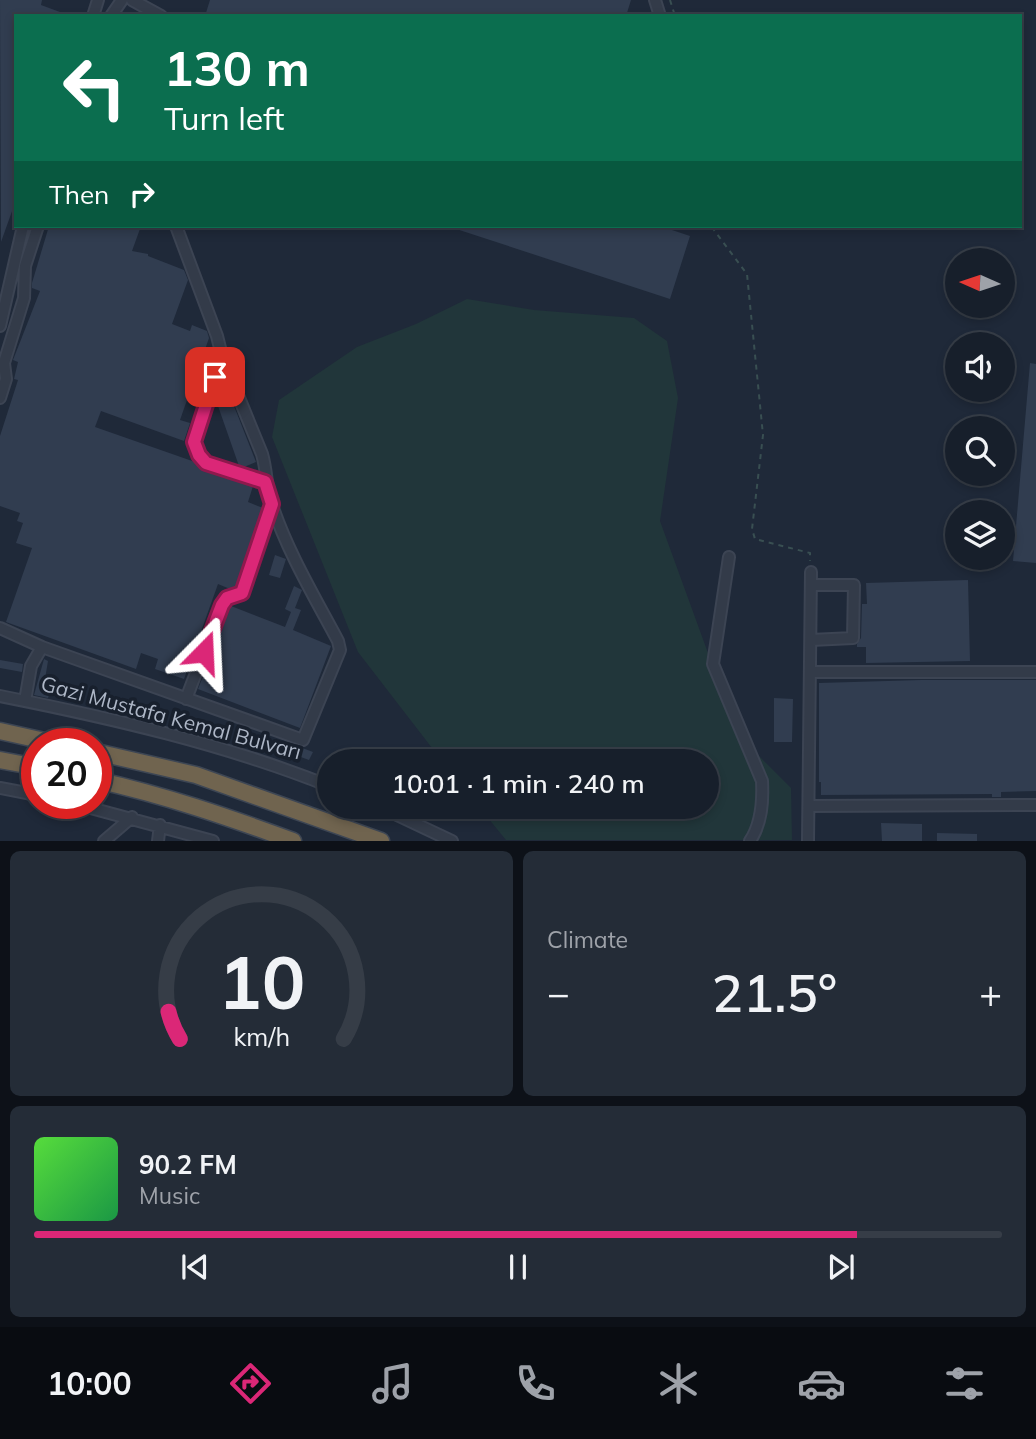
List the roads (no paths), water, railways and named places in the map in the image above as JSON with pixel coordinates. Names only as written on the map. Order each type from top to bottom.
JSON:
[{"type":"highway","points":[[0,731],[21,736]]},
{"type":"highway","points":[[112,756],[196,775],[381,841]]},
{"type":"highway","points":[[0,760],[21,765]]},
{"type":"highway","points":[[112,784],[166,797],[293,841]]},
{"type":"street","points":[[132,0],[157,14]]},
{"type":"street","points":[[0,326],[22,228],[36,230],[25,266],[24,298],[4,363],[6,379],[0,398]]},
{"type":"street","points":[[0,628],[42,647],[303,740],[340,650],[338,641],[287,544],[265,482],[267,471],[262,454],[222,356],[177,228]]},
{"type":"street","points":[[222,356],[194,442],[199,455],[206,463],[265,482]]},
{"type":"street","points":[[187,699],[222,605],[227,598],[242,593],[272,504]]},
{"type":"street","points":[[729,557],[713,664],[762,781],[763,801],[757,832],[750,841]]},
{"type":"street","points":[[808,841],[811,572]]},
{"type":"street","points":[[811,585],[854,584],[853,638],[811,640]]},
{"type":"street","points":[[25,701],[31,666],[42,647]]},
{"type":"street","points":[[810,672],[1036,672]]},
{"type":"street","name":"Gazi Mustafa Kemal Bulvarı","points":[[0,696],[154,731],[269,762],[317,781]]},
{"type":"street","points":[[0,788],[21,792]]},
{"type":"street","points":[[809,806],[1036,804]]},
{"type":"street","points":[[112,812],[213,841]]},
{"type":"street","points":[[104,841],[132,817]]},
{"type":"street","points":[[405,819],[452,841]]},
{"type":"street","points":[[158,841],[160,825]]}]
